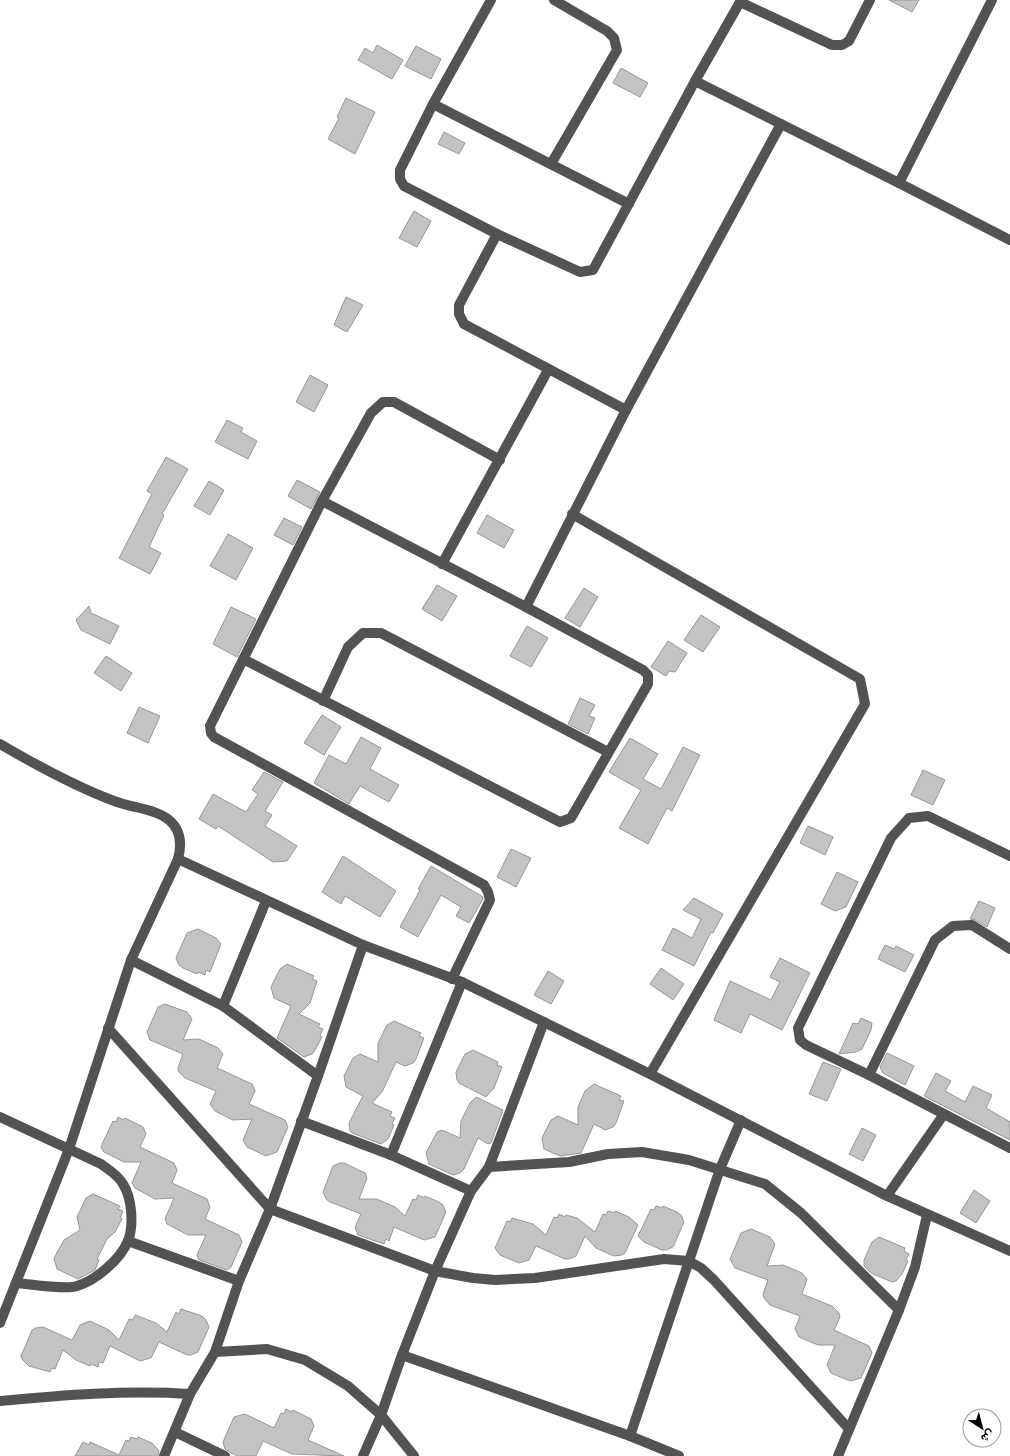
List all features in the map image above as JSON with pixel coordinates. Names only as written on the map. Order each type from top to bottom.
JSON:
[{"type":"street","points":[[491,0],[433,104],[400,170],[400,179],[404,186],[497,234],[580,272],[593,270],[738,1],[832,45],[842,45],[849,41],[870,0]]},
{"type":"street","points":[[551,164],[617,50],[614,38],[607,31],[554,0]]},
{"type":"street","points":[[899,183],[992,0]]},
{"type":"street","points":[[695,82],[1010,240]]},
{"type":"street","points":[[433,104],[629,204]]},
{"type":"street","points":[[526,607],[626,410],[781,124]]},
{"type":"street","points":[[497,234],[459,305],[459,314],[464,324],[548,370],[626,410]]},
{"type":"street","points":[[442,564],[548,370]]},
{"type":"street","points":[[391,1155],[457,980],[490,900],[486,889],[484,885],[214,737],[211,733],[210,726],[322,501],[371,413],[383,402],[394,402],[500,460]]},
{"type":"street","points":[[243,659],[560,822],[570,818],[648,684],[648,675],[643,670],[526,607],[322,501]]},
{"type":"street","points":[[572,514],[860,680],[865,704],[650,1074]]},
{"type":"street","points":[[323,701],[348,647],[363,633],[381,633],[608,752]]},
{"type":"street","points":[[0,744],[62,777],[117,802],[159,814],[170,821],[178,831],[180,842],[178,859],[130,960],[69,1149],[0,1324]]},
{"type":"street","points":[[1010,856],[928,816],[909,818],[891,838],[798,1028],[800,1040],[806,1045],[869,1075],[1010,1148]]},
{"type":"street","points":[[178,859],[363,945],[457,980],[650,1074],[887,1196],[1010,1251]]},
{"type":"street","points":[[223,1006],[266,901]]},
{"type":"street","points":[[869,1075],[935,940],[953,926],[972,925],[1010,949]]},
{"type":"street","points":[[164,1456],[190,1394],[215,1352],[239,1281],[270,1209],[363,945]]},
{"type":"street","points":[[130,960],[223,1006],[318,1076]]},
{"type":"street","points":[[363,1456],[381,1416],[402,1355],[435,1271],[471,1191],[489,1167],[544,1022]]},
{"type":"street","points":[[108,1028],[270,1209],[435,1271],[472,1278],[495,1280],[535,1278],[664,1259],[690,1261],[701,1268],[714,1280],[849,1429]]},
{"type":"street","points":[[887,1196],[944,1114]]},
{"type":"street","points":[[0,1117],[101,1164],[115,1174],[123,1184],[130,1198],[131,1224],[128,1241],[114,1260],[94,1279],[75,1287],[16,1283]]},
{"type":"street","points":[[630,1436],[720,1169],[741,1120]]},
{"type":"street","points":[[301,1121],[391,1155],[471,1191]]},
{"type":"street","points":[[489,1167],[569,1162],[608,1154],[642,1152],[689,1160],[765,1184],[782,1196],[899,1310]]},
{"type":"street","points":[[838,1456],[899,1310],[915,1267],[927,1215]]},
{"type":"street","points":[[128,1241],[239,1281]]},
{"type":"street","points":[[215,1352],[267,1349],[305,1360],[348,1386],[381,1416],[414,1456]]},
{"type":"street","points":[[402,1355],[630,1436],[679,1456]]},
{"type":"street","points":[[0,1401],[115,1393],[158,1392],[190,1394]]},
{"type":"street","points":[[175,1432],[225,1456]]},
{"type":"building","points":[[889,0],[919,0],[912,12]]},
{"type":"building","points":[[377,45],[403,60],[392,79],[358,60],[365,48],[373,53]]},
{"type":"building","points":[[416,46],[441,59],[431,79],[405,66]]},
{"type":"building","points":[[621,68],[648,83],[640,97],[613,83]]},
{"type":"building","points":[[346,98],[375,112],[355,154],[328,139],[339,118],[337,117]]},
{"type":"building","points":[[444,132],[465,143],[459,154],[438,144]]},
{"type":"building","points":[[414,211],[431,221],[417,247],[399,238]]},
{"type":"building","points":[[346,297],[363,305],[347,332],[334,325]]},
{"type":"building","points":[[310,375],[328,385],[314,412],[296,402]]},
{"type":"building","points":[[227,420],[243,428],[241,432],[257,441],[248,459],[215,442]]},
{"type":"building","points":[[166,457],[188,469],[162,514],[164,515],[149,547],[161,553],[150,574],[119,558],[152,494],[147,491]]},
{"type":"building","points":[[297,480],[320,492],[311,509],[288,496]]},
{"type":"building","points":[[209,481],[224,490],[210,515],[194,506]]},
{"type":"building","points":[[487,515],[514,530],[504,548],[477,533]]},
{"type":"building","points":[[284,518],[302,527],[293,545],[274,535]]},
{"type":"building","points":[[228,534],[253,548],[236,580],[210,566]]},
{"type":"building","points":[[437,585],[457,596],[442,621],[422,609]]},
{"type":"building","points":[[584,588],[598,597],[580,627],[565,618]]},
{"type":"building","points":[[89,606],[91,613],[119,626],[110,644],[81,630],[76,620]]},
{"type":"building","points":[[231,607],[256,619],[237,657],[213,644]]},
{"type":"building","points":[[701,615],[720,627],[703,652],[684,640]]},
{"type":"building","points":[[527,626],[548,638],[531,667],[510,656]]},
{"type":"building","points":[[668,641],[687,653],[675,672],[669,671],[666,676],[651,667]]},
{"type":"building","points":[[106,656],[132,673],[121,691],[94,673]]},
{"type":"building","points":[[580,698],[595,705],[589,716],[595,718],[588,734],[568,724]]},
{"type":"building","points":[[139,707],[160,716],[148,743],[127,733]]},
{"type":"building","points":[[322,715],[341,727],[324,755],[304,743]]},
{"type":"building","points":[[361,737],[381,748],[370,769],[399,785],[389,802],[360,786],[349,804],[314,783],[329,755],[346,764]]},
{"type":"building","points":[[630,738],[658,754],[643,779],[661,789],[683,747],[700,755],[672,811],[667,808],[648,844],[619,828],[641,790],[609,772]]},
{"type":"building","points":[[923,770],[945,780],[933,805],[911,795]]},
{"type":"building","points":[[264,772],[283,782],[265,811],[272,815],[265,826],[297,846],[287,861],[273,862],[218,826],[216,829],[199,819],[213,794],[246,812],[258,794],[252,790]]},
{"type":"building","points":[[808,826],[833,837],[825,855],[800,843]]},
{"type":"building","points":[[511,849],[531,858],[516,887],[497,877]]},
{"type":"building","points":[[343,856],[396,891],[380,917],[345,896],[341,904],[322,892]]},
{"type":"building","points":[[431,866],[483,897],[483,899],[469,923],[456,916],[461,907],[441,895],[418,937],[400,927]]},
{"type":"building","points":[[837,872],[858,882],[846,907],[835,911],[821,904]]},
{"type":"building","points":[[694,898],[723,914],[713,933],[711,932],[694,966],[662,950],[673,928],[692,938],[701,919],[683,910]]},
{"type":"building","points":[[979,901],[995,908],[987,927],[975,920],[970,919]]},
{"type":"building","points":[[198,929],[216,938],[221,944],[210,972],[206,970],[205,975],[198,972],[197,974],[183,968],[179,965],[176,958],[187,933]]},
{"type":"building","points":[[885,945],[894,949],[896,946],[914,955],[905,972],[878,959]]},
{"type":"building","points":[[780,958],[810,973],[782,1030],[750,1014],[741,1033],[714,1020],[730,981],[771,1000],[780,982],[770,977]]},
{"type":"building","points":[[287,964],[314,976],[312,979],[317,981],[310,1003],[299,1014],[320,1024],[318,1027],[323,1029],[320,1036],[322,1037],[312,1054],[304,1057],[277,1038],[291,1006],[274,998],[271,987],[280,969]]},
{"type":"building","points":[[661,968],[684,984],[673,1000],[650,984]]},
{"type":"building","points":[[548,971],[564,981],[551,1004],[534,995]]},
{"type":"building","points":[[165,1004],[187,1012],[192,1019],[183,1040],[199,1039],[218,1048],[223,1054],[217,1068],[252,1084],[255,1091],[249,1104],[285,1120],[288,1127],[277,1152],[266,1156],[247,1147],[243,1140],[252,1119],[233,1120],[215,1111],[210,1104],[216,1091],[185,1078],[178,1071],[183,1054],[150,1040],[147,1032],[158,1007]]},
{"type":"building","points":[[861,1018],[872,1023],[871,1030],[862,1049],[856,1052],[839,1054],[853,1023],[858,1024]]},
{"type":"building","points":[[394,1021],[421,1033],[419,1036],[424,1038],[413,1063],[405,1066],[396,1062],[382,1092],[372,1103],[392,1112],[390,1116],[395,1118],[392,1124],[394,1125],[388,1139],[381,1144],[350,1131],[349,1123],[363,1096],[346,1087],[344,1076],[353,1058],[360,1054],[378,1062],[378,1043],[387,1025]]},
{"type":"building","points":[[473,1050],[498,1062],[497,1065],[502,1067],[494,1088],[486,1097],[459,1083],[457,1080],[456,1072],[465,1054]]},
{"type":"building","points":[[887,1053],[914,1066],[905,1085],[883,1073],[880,1067]]},
{"type":"building","points":[[823,1062],[841,1069],[827,1101],[809,1094]]},
{"type":"building","points":[[936,1073],[951,1081],[945,1091],[965,1102],[973,1086],[992,1095],[986,1108],[1010,1122],[1010,1140],[924,1096]]},
{"type":"building","points":[[594,1084],[621,1096],[619,1100],[624,1101],[616,1123],[613,1127],[605,1130],[594,1124],[581,1153],[560,1156],[544,1149],[542,1138],[551,1120],[558,1116],[578,1125],[578,1107],[585,1091]]},
{"type":"building","points":[[476,1097],[503,1110],[491,1143],[488,1144],[478,1138],[464,1169],[460,1173],[453,1175],[429,1164],[426,1153],[437,1132],[442,1130],[460,1138],[461,1121],[470,1103]]},
{"type":"building","points":[[118,1117],[124,1120],[125,1118],[143,1127],[146,1134],[140,1147],[174,1163],[177,1170],[172,1183],[207,1199],[210,1207],[205,1219],[239,1235],[242,1242],[231,1267],[227,1270],[199,1260],[197,1255],[206,1235],[188,1235],[167,1224],[165,1219],[174,1198],[155,1199],[135,1188],[132,1183],[141,1162],[124,1162],[104,1152],[101,1147],[103,1142],[113,1121],[116,1122]]},
{"type":"building","points":[[862,1128],[876,1135],[863,1161],[849,1154]]},
{"type":"building","points":[[344,1163],[365,1173],[367,1178],[359,1199],[377,1199],[395,1207],[405,1216],[413,1199],[416,1200],[418,1195],[424,1198],[425,1196],[443,1205],[446,1212],[435,1237],[424,1240],[394,1227],[389,1241],[386,1239],[384,1244],[358,1235],[355,1227],[361,1214],[330,1202],[326,1199],[323,1192],[333,1166]]},
{"type":"building","points":[[974,1190],[990,1201],[976,1223],[960,1213]]},
{"type":"building","points":[[93,1194],[120,1206],[118,1209],[123,1211],[120,1218],[122,1219],[115,1232],[107,1239],[97,1259],[99,1260],[95,1270],[78,1279],[57,1269],[54,1258],[64,1240],[80,1230],[77,1217],[86,1198]]},
{"type":"building","points":[[656,1206],[662,1208],[663,1206],[677,1212],[681,1215],[684,1222],[673,1247],[666,1250],[662,1250],[644,1242],[638,1236],[651,1209],[654,1210]]},
{"type":"building","points":[[608,1211],[614,1213],[615,1211],[629,1217],[638,1225],[625,1253],[622,1255],[614,1256],[596,1248],[585,1236],[576,1256],[569,1259],[565,1259],[536,1246],[529,1260],[519,1263],[500,1255],[495,1248],[507,1221],[510,1222],[512,1218],[533,1224],[546,1235],[554,1217],[557,1218],[559,1214],[565,1217],[566,1215],[577,1218],[595,1232],[603,1214],[606,1215]]},
{"type":"building","points":[[751,1229],[770,1237],[775,1244],[767,1266],[783,1265],[802,1273],[807,1279],[802,1294],[832,1306],[839,1313],[840,1317],[834,1330],[869,1346],[872,1353],[861,1378],[850,1381],[831,1373],[827,1365],[835,1345],[818,1345],[799,1337],[795,1329],[800,1316],[770,1305],[764,1298],[763,1294],[768,1280],[735,1268],[730,1259],[741,1233]]},
{"type":"building","points":[[879,1237],[905,1248],[904,1251],[909,1254],[906,1260],[908,1261],[902,1274],[896,1281],[892,1282],[871,1273],[864,1266],[864,1260],[872,1242]]},
{"type":"building","points":[[181,1309],[202,1316],[206,1320],[209,1327],[198,1352],[191,1355],[187,1355],[159,1342],[151,1358],[140,1361],[110,1346],[103,1363],[99,1362],[98,1367],[91,1364],[90,1366],[76,1360],[63,1350],[55,1369],[52,1368],[50,1372],[29,1366],[22,1359],[21,1355],[32,1330],[36,1328],[43,1327],[72,1340],[80,1325],[90,1321],[109,1330],[119,1340],[129,1319],[133,1320],[135,1315],[156,1323],[167,1332],[176,1312],[179,1314]]},
{"type":"building","points":[[286,1409],[292,1412],[293,1410],[311,1419],[314,1426],[308,1440],[344,1456],[292,1454],[263,1441],[256,1456],[237,1456],[225,1449],[223,1442],[234,1417],[245,1414],[274,1428],[281,1413],[284,1414]]},
{"type":"building","points":[[131,1437],[137,1439],[138,1437],[152,1443],[159,1451],[158,1456],[75,1456],[83,1442],[89,1445],[90,1442],[119,1455],[126,1440],[129,1441]]}]
